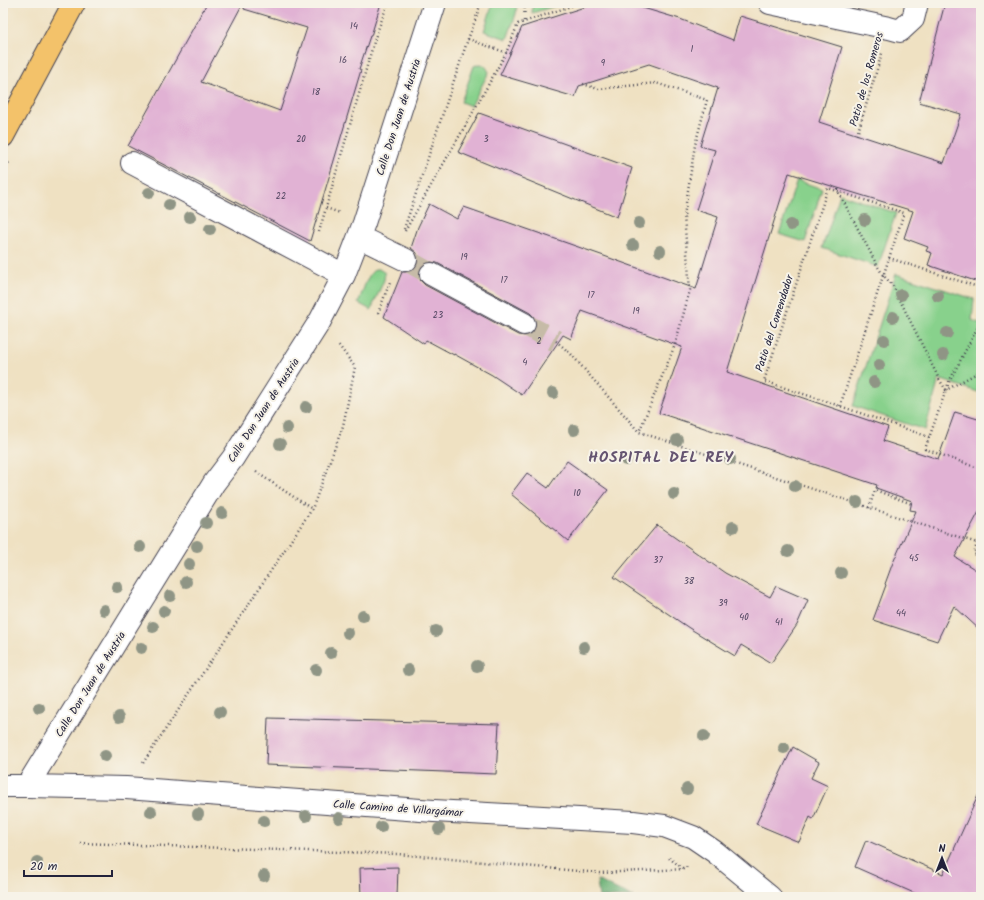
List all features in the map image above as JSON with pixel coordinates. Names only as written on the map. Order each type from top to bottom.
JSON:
[{"type":"main road","points":[[3,136],[74,3]]},
{"type":"street","name":"Calle Don Juan de Austria","points":[[27,786],[214,483],[233,458],[320,322],[344,275],[359,237],[435,3]]},
{"type":"street","points":[[770,3],[895,29],[913,19],[917,3]]},
{"type":"street","points":[[132,163],[344,275]]},
{"type":"street","points":[[359,237],[401,251]]},
{"type":"street","points":[[431,274],[524,324]]},
{"type":"street","name":"Calle Camino de Villargámar","points":[[3,786],[126,788],[426,810],[633,822],[664,826],[693,837],[770,897]]},
{"type":"path","points":[[312,259],[376,35],[388,3]]},
{"type":"path","points":[[378,313],[393,275],[468,39],[482,3]]},
{"type":"path","points":[[524,21],[525,3]]},
{"type":"path","points":[[401,251],[506,52],[518,24],[580,3]]},
{"type":"path","name":"Patio de los Romeros","points":[[857,135],[895,29]]},
{"type":"path","points":[[468,39],[510,54]]},
{"type":"path","points":[[583,84],[598,89],[656,83],[707,100],[695,145],[684,216],[690,290],[675,345],[639,432]]},
{"type":"path","name":"Patio del Comendador","points":[[838,190],[828,188],[764,381],[840,406]]},
{"type":"path","points":[[838,190],[904,213],[840,406],[929,437]]},
{"type":"path","points":[[838,190],[878,267],[893,286],[939,379],[946,390]]},
{"type":"path","points":[[889,258],[981,288]]},
{"type":"path","points":[[981,320],[949,382],[925,449],[981,469]]},
{"type":"path","points":[[126,788],[312,509],[343,426],[356,366],[320,322]]},
{"type":"path","points":[[556,341],[571,354],[639,432],[977,543]]},
{"type":"path","points":[[946,390],[981,372]]},
{"type":"path","points":[[233,458],[312,509]]},
{"type":"path","points":[[869,508],[875,490],[912,504]]},
{"type":"path","points":[[981,534],[974,554],[981,556]]},
{"type":"path","points":[[80,843],[398,854],[599,873],[685,869]]},
{"type":"green space","points":[[493,3],[517,3],[516,14],[507,39],[484,31]]},
{"type":"green space","points":[[533,3],[566,3],[532,13]]},
{"type":"green space","points":[[479,64],[484,65],[489,72],[471,106],[461,102],[474,66]]},
{"type":"green space","points":[[797,180],[822,189],[805,242],[779,234]]},
{"type":"green space","points":[[840,194],[896,213],[878,267],[822,248]]},
{"type":"green space","points":[[375,269],[379,269],[385,273],[384,280],[371,310],[358,303],[367,280]]},
{"type":"green space","points":[[896,274],[974,299],[972,320],[981,324],[981,393],[939,379],[925,430],[853,406]]},
{"type":"green space","points":[[597,880],[633,897],[599,897]]},
{"type":"building","points":[[207,3],[243,3],[201,82],[280,111],[307,28],[244,9],[245,3],[381,3],[359,69],[361,70],[310,241],[128,146]]},
{"type":"building","points":[[597,3],[626,3],[680,19],[733,40],[740,16],[842,47],[819,122],[944,163],[961,114],[919,102],[945,3],[981,3],[981,283],[928,265],[932,253],[926,251],[928,247],[904,238],[913,211],[789,173],[727,372],[888,427],[883,441],[938,459],[955,412],[981,420],[981,508],[955,557],[981,573],[981,631],[954,606],[937,641],[873,620],[892,565],[916,511],[910,510],[912,501],[876,488],[877,485],[659,413],[682,347],[582,311],[571,339],[563,335],[522,395],[492,375],[454,354],[426,340],[424,344],[384,317],[402,272],[413,271],[417,265],[417,253],[411,248],[418,227],[429,204],[457,219],[464,207],[696,289],[718,217],[696,210],[715,150],[700,146],[718,88],[649,64],[579,86],[575,97],[500,75],[522,27]],"holes":[[[425,263],[437,263],[530,313],[534,317],[536,323],[535,330],[530,335],[518,335],[425,285],[420,280],[420,268]]]},
{"type":"building","points":[[479,113],[632,168],[617,217],[458,152]]},
{"type":"building","points":[[567,461],[608,490],[568,541],[511,494],[527,473],[548,488]]},
{"type":"building","points":[[657,525],[725,573],[770,597],[776,586],[808,600],[797,625],[771,663],[741,645],[735,656],[689,628],[614,577]]},
{"type":"building","points":[[268,718],[499,724],[496,774],[266,765]]},
{"type":"building","points":[[793,747],[819,762],[811,778],[828,786],[813,819],[810,817],[799,842],[756,824]]},
{"type":"building","points":[[981,789],[981,897],[923,897],[855,867],[866,840],[943,874]]},
{"type":"building","points":[[398,867],[397,897],[361,897],[360,868]]},
{"type":"tunnel","points":[[406,260],[431,274]]},
{"type":"tunnel","points":[[524,324],[556,341]]},
{"type":"district","name":"HOSPITAL DEL REY","points":[[661,457]]}]
